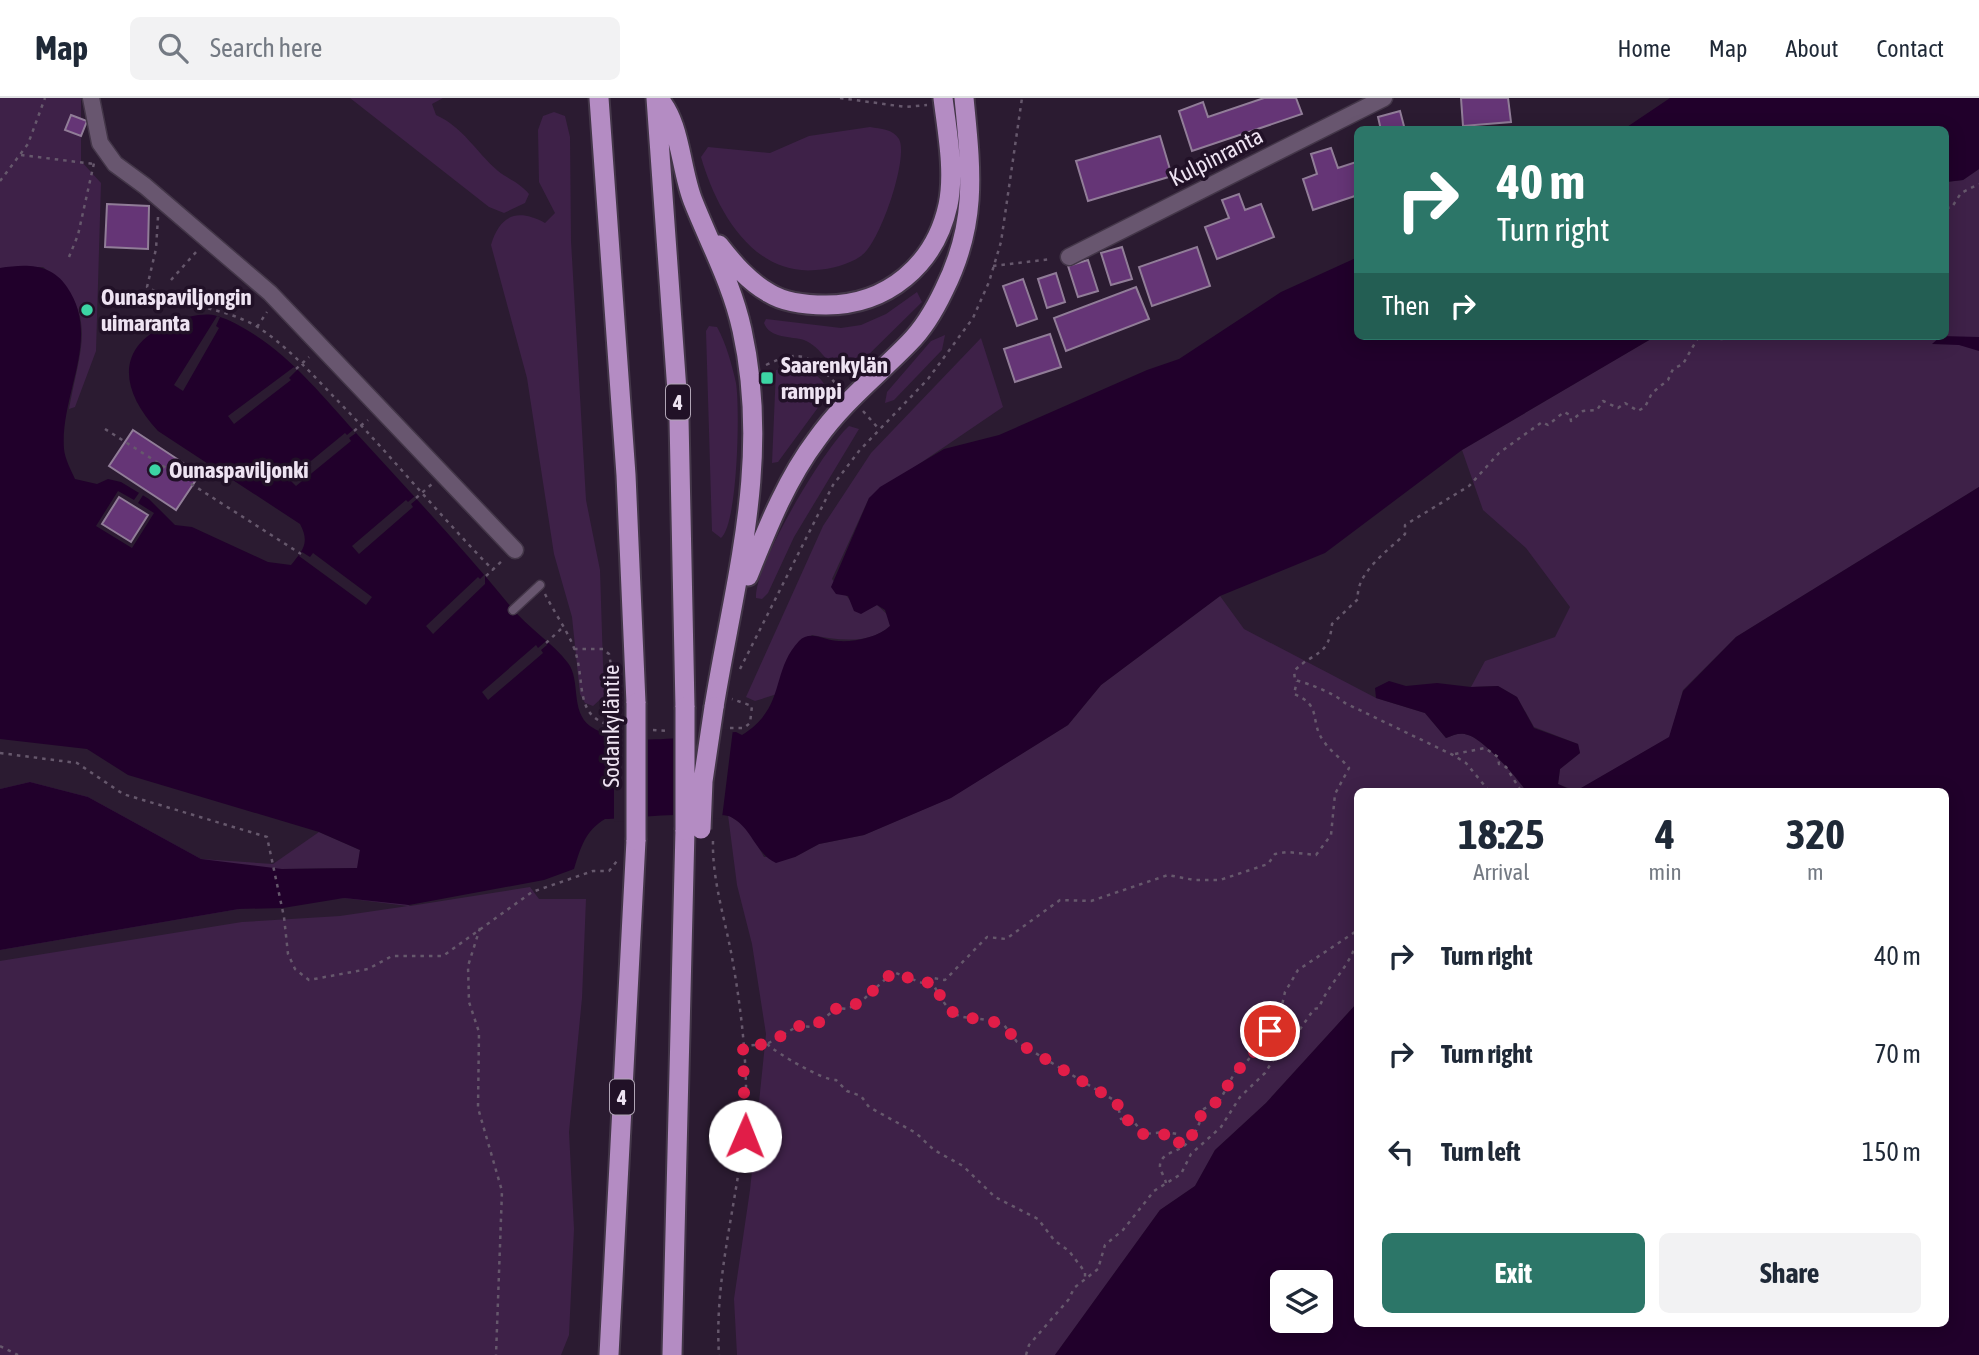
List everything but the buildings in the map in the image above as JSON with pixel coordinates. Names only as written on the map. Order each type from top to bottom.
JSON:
[{"type":"highway","name":"Sodankyläntie","points":[[599,98],[626,475],[627,703],[636,840],[609,1355]]},
{"type":"highway","points":[[657,98],[671,112],[685,179],[742,328],[752,389],[754,449],[749,517],[723,703],[703,781],[700,844],[685,869],[672,1355]]},
{"type":"highway","name":"4","points":[[657,98],[679,419],[685,707],[700,832]]},
{"type":"highway","points":[[734,610],[797,468],[841,409],[912,341],[932,313],[953,273],[965,238],[972,187],[964,98]]},
{"type":"highway","points":[[707,231],[742,272],[770,294],[790,301],[838,305],[862,302],[886,292],[921,263],[935,240],[948,204],[949,168],[937,101]]},
{"type":"street","points":[[91,98],[99,157],[115,163],[159,198],[287,309],[515,550]]},
{"type":"street","name":"Kulpinranta","points":[[1069,257],[1384,98]]},
{"type":"lane","points":[[513,610],[540,585]]},
{"type":"path","points":[[0,181],[21,155],[35,131],[45,98]]},
{"type":"path","points":[[840,98],[906,107],[937,101]]},
{"type":"path","points":[[737,681],[751,643],[833,485],[879,429],[950,351],[972,318],[993,266],[1009,200],[1022,98]]},
{"type":"path","points":[[21,155],[99,157],[78,235],[69,257]]},
{"type":"path","points":[[1949,208],[1961,193],[1979,184]]},
{"type":"path","points":[[159,198],[156,249],[146,287],[162,296],[221,310],[257,327],[302,364],[493,570]]},
{"type":"path","points":[[171,280],[208,239]]},
{"type":"path","points":[[993,266],[1069,257]]},
{"type":"path","points":[[218,316],[221,310]]},
{"type":"path","points":[[257,327],[264,317]]},
{"type":"path","points":[[743,1046],[767,1044],[798,1026],[813,1027],[837,1008],[848,1009],[893,972],[925,984],[932,980],[945,980],[987,937],[1006,939],[1059,900],[1091,901],[1168,875],[1194,880],[1220,880],[1268,864],[1275,854],[1287,852],[1316,855],[1331,835],[1335,794],[1349,768],[1323,742],[1315,726],[1314,707],[1307,699],[1294,694],[1297,681],[1294,671],[1325,650],[1330,641],[1332,624],[1358,599],[1357,592],[1367,570],[1405,534],[1405,525],[1469,486],[1499,453],[1542,422],[1549,425],[1564,412],[1570,415],[1571,421],[1583,411],[1597,410],[1602,401],[1618,408],[1625,403],[1638,411],[1645,407],[1652,393],[1668,380],[1673,369],[1683,364],[1698,340]]},
{"type":"path","points":[[766,365],[783,357],[799,354],[813,360],[843,392]]},
{"type":"path","points":[[296,369],[312,355]]},
{"type":"path","points":[[861,408],[879,429]]},
{"type":"path","points":[[354,431],[369,418]]},
{"type":"path","points":[[105,429],[301,554]]},
{"type":"path","points":[[416,498],[432,484]]},
{"type":"path","points":[[486,576],[515,550]]},
{"type":"path","points":[[540,585],[574,649],[603,649],[609,654],[627,703]]},
{"type":"path","points":[[546,643],[562,629]]},
{"type":"path","points":[[1297,681],[1323,693],[1335,694],[1345,703],[1453,755],[1465,763],[1486,788]]},
{"type":"path","points":[[723,703],[752,706],[750,723]]},
{"type":"path","points":[[1453,755],[1485,748],[1498,757],[1499,764],[1506,768],[1519,788]]},
{"type":"path","points":[[0,753],[77,763],[123,794],[267,838],[284,917],[288,954],[295,969],[309,979],[368,970],[392,956],[443,956],[532,892],[593,871],[609,871]]},
{"type":"path","points":[[700,832],[720,902],[731,955],[743,1046],[745,1136],[719,1286],[719,1355]]},
{"type":"path","points":[[480,928],[468,966],[469,1002],[480,1032],[478,1108],[502,1191],[496,1355]]},
{"type":"path","points":[[1166,1184],[1160,1167],[1163,1159],[1198,1129],[1202,1110],[1220,1100],[1235,1072],[1245,1064],[1270,1031],[1280,1014],[1285,992],[1298,970],[1354,933]]},
{"type":"path","points":[[1026,1355],[1029,1345],[1069,1299],[1074,1288],[1098,1269],[1105,1245],[1123,1230],[1154,1191],[1181,1174],[1191,1154],[1221,1127],[1240,1097],[1265,1073],[1282,1046],[1296,1035],[1314,1009],[1319,1008],[1331,983],[1340,976],[1350,959],[1354,947]]},
{"type":"path","points":[[932,980],[947,1008],[957,1017],[1004,1025],[1017,1042],[1117,1102],[1121,1119],[1133,1121],[1144,1135],[1177,1134],[1180,1147]]},
{"type":"path","points":[[767,1044],[812,1072],[836,1080],[847,1091],[861,1096],[869,1107],[916,1133],[934,1150],[963,1166],[970,1176],[995,1197],[1038,1219],[1054,1240],[1069,1251],[1085,1272],[1085,1280]]},
{"type":"path","points":[[0,1346],[18,1355]]},
{"type":"shaded area","points":[[0,98],[81,98],[81,161],[101,183],[96,351],[75,407],[69,409],[82,331],[80,315],[73,299],[61,283],[43,267],[0,268]]},
{"type":"shaded area","points":[[350,98],[443,98],[432,104],[436,115],[454,126],[490,164],[525,190],[529,194],[525,203],[504,213],[489,207]]},
{"type":"shaded area","points":[[1670,98],[1979,98],[1979,169],[1963,180],[1949,182],[1949,126],[1628,126]]},
{"type":"shaded area","points":[[554,112],[565,116],[570,137],[571,241],[586,500],[600,570],[604,696],[593,706],[585,703],[580,694],[572,617],[554,554],[527,378],[491,245],[499,227],[511,217],[526,216],[545,223],[555,213],[539,182],[538,130],[543,116]]},
{"type":"shaded area","points":[[870,127],[890,131],[899,139],[900,163],[891,200],[876,235],[861,256],[828,269],[793,269],[773,262],[755,251],[727,217],[716,197],[701,157],[708,147],[770,153],[809,136]]},
{"type":"shaded area","points":[[1979,169],[1979,487],[1736,637],[1683,690],[1670,737],[1581,788],[1568,788],[1558,784],[1560,769],[1580,753],[1578,744],[1534,727],[1517,697],[1498,686],[1471,687],[1485,661],[1555,637],[1570,607],[1526,548],[1483,510],[1462,450],[1649,340],[1949,340],[1949,182],[1963,180]]},
{"type":"shaded area","points":[[1354,259],[1354,340],[1649,340],[1462,450],[1325,553],[1220,596],[1101,685],[1068,725],[951,798],[864,835],[819,844],[795,857],[776,863],[763,853],[744,827],[731,817],[691,814],[605,819],[588,834],[574,869],[544,880],[409,905],[344,898],[283,908],[239,909],[0,950],[0,789],[30,782],[88,797],[201,859],[282,869],[357,868],[360,850],[319,832],[128,775],[87,749],[0,739],[0,268],[28,266],[46,269],[61,279],[77,306],[81,326],[80,346],[64,428],[64,449],[75,479],[97,484],[108,479],[121,482],[149,499],[175,525],[192,527],[268,562],[291,565],[304,546],[300,524],[158,431],[135,399],[130,383],[129,368],[133,354],[142,341],[156,330],[196,316],[212,315],[226,319],[270,345],[309,381],[517,614],[562,656],[572,670],[578,704],[584,720],[604,733],[640,739],[736,732],[742,735],[766,713],[784,665],[803,638],[813,636],[834,641],[852,641],[873,636],[890,626],[885,610],[877,605],[861,614],[854,611],[848,596],[836,594],[831,587],[869,498],[880,487],[944,449],[999,435],[1147,370],[1179,359],[1281,292]]},
{"type":"shaded area","points":[[917,292],[922,302],[858,365],[844,373],[810,343],[771,332],[764,323],[766,319],[841,328],[861,325],[886,314]]},
{"type":"shaded area","points":[[709,326],[717,327],[723,340],[736,383],[737,396],[734,489],[727,528],[721,538],[712,531],[706,331]]},
{"type":"shaded area","points":[[945,335],[942,350],[894,400],[885,403],[887,392],[931,341]]},
{"type":"shaded area","points":[[1949,336],[1979,337],[1979,351],[1959,345],[1932,344],[1936,340],[1949,340]]},
{"type":"shaded area","points":[[981,338],[1003,407],[869,498],[832,579],[861,613],[877,605],[889,616],[890,626],[863,639],[812,635],[785,664],[777,694],[755,701],[746,697],[823,526],[871,453]]},
{"type":"shaded area","points":[[791,367],[816,375],[824,385],[825,398],[778,462],[772,463],[776,370]]},
{"type":"shaded area","points":[[849,426],[859,429],[794,537],[768,593],[762,599],[756,598],[758,582],[766,561],[792,508],[824,458]]},
{"type":"shaded area","points":[[1979,487],[1979,1355],[1055,1355],[1160,1210],[1195,1186],[1215,1150],[1266,1103],[1354,1006],[1354,1327],[1949,1327],[1949,788],[1581,788],[1669,737],[1683,691],[1736,637]]},
{"type":"shaded area","points":[[1220,596],[1244,629],[1376,698],[1425,713],[1446,738],[1462,734],[1482,743],[1524,788],[1354,788],[1354,1006],[1266,1103],[1215,1150],[1195,1186],[1160,1210],[1055,1355],[737,1355],[734,1299],[750,1190],[766,1034],[752,944],[737,885],[728,815],[748,828],[764,857],[795,857],[819,844],[864,835],[950,798],[1068,725],[1101,685]]},
{"type":"shaded area","points":[[1389,681],[1406,686],[1437,683],[1471,687],[1498,686],[1517,697],[1534,728],[1578,744],[1580,753],[1560,769],[1558,784],[1567,788],[1524,788],[1482,743],[1462,734],[1446,738],[1425,713],[1376,698],[1375,688]]},
{"type":"shaded area","points":[[30,782],[88,797],[201,859],[273,864],[319,832],[360,850],[358,868],[282,869],[367,884],[410,906],[530,887],[539,899],[586,899],[582,998],[569,1132],[574,1229],[569,1335],[561,1355],[0,1355],[0,961],[242,922],[340,916],[408,906],[344,898],[239,909],[0,950],[0,789]]},
{"type":"pier","points":[[217,316],[220,317],[216,326],[219,328],[183,391],[174,385]]},
{"type":"pier","points":[[294,367],[297,370],[289,378],[291,380],[234,424],[228,416]]},
{"type":"pier","points":[[353,430],[356,433],[349,438],[351,441],[296,486],[289,479],[345,433],[347,435]]},
{"type":"pier","points":[[141,490],[145,492],[138,503],[154,513],[132,548],[96,526],[118,491],[134,500]]},
{"type":"pier","points":[[415,496],[417,499],[411,504],[413,507],[359,554],[352,546],[406,500],[408,502]]},
{"type":"pier","points":[[302,552],[310,557],[313,553],[372,597],[366,605],[299,556]]},
{"type":"pier","points":[[485,574],[485,584],[433,634],[426,626],[478,577],[480,579]]},
{"type":"pier","points":[[545,642],[547,645],[541,650],[543,653],[488,700],[482,692],[536,645],[538,648]]},
{"type":"pier","points":[[733,729],[722,818],[673,820],[673,733]]},
{"type":"pier","points":[[614,731],[648,736],[648,821],[614,822]]},
{"type":"place","name":"Ounaspaviljongin uimaranta","points":[[87,310]]},
{"type":"place","name":"Saarenkylän ramppi","points":[[767,378]]},
{"type":"place","name":"Ounaspaviljonki","points":[[155,470]]},
{"type":"route","points":[[745,1136],[746,1084],[743,1046],[767,1044],[798,1026],[813,1027],[837,1008],[848,1009],[865,998],[893,972],[900,972],[925,984],[932,980],[947,1008],[957,1017],[992,1020],[1004,1025],[1017,1042],[1069,1072],[1076,1080],[1087,1083],[1102,1095],[1117,1102],[1121,1119],[1133,1121],[1144,1135],[1166,1132],[1177,1134],[1180,1147],[1184,1146],[1189,1136],[1198,1129],[1202,1110],[1220,1100],[1235,1072],[1245,1064],[1270,1031]]}]
